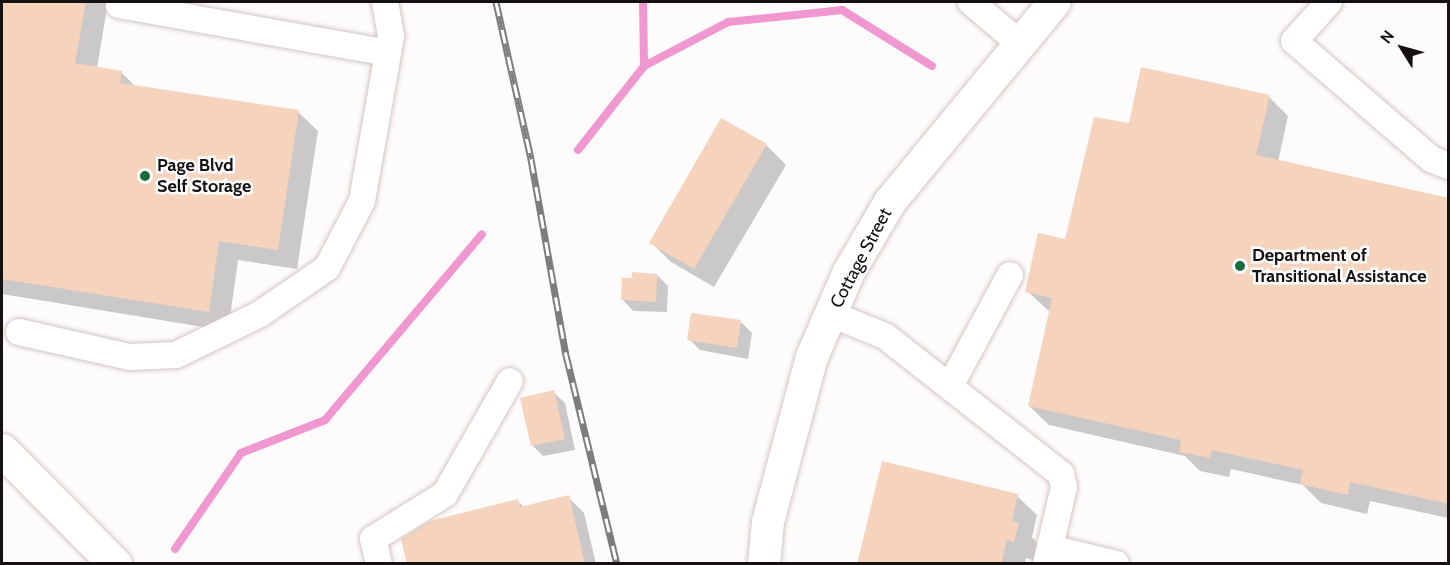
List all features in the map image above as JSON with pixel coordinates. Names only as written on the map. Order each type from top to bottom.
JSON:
[{"type":"highway","points":[[2,450],[115,564]]},
{"type":"main road","name":"Cottage Street","points":[[764,564],[768,522],[787,443],[812,357],[849,272],[890,202],[1055,2]]},
{"type":"lane","points":[[120,2],[119,5],[388,53]]},
{"type":"lane","points":[[19,332],[130,357],[176,355],[260,314],[327,268],[362,201],[391,36],[385,2]]},
{"type":"lane","points":[[971,2],[1019,43]]},
{"type":"lane","points":[[1329,2],[1294,41],[1431,159],[1449,166]]},
{"type":"lane","points":[[950,386],[1010,275]]},
{"type":"lane","points":[[831,314],[885,336],[1061,474],[1064,487],[1048,556],[1116,564]]},
{"type":"lane","points":[[379,564],[373,539],[444,494],[510,381]]},
{"type":"building","name":"Page Blvd Self Storage","points":[[2,2],[86,2],[75,63],[122,71],[120,83],[299,110],[278,250],[219,241],[209,312],[2,279]]},
{"type":"building","name":"Department of Transitional Assistance","points":[[1141,67],[1270,95],[1256,155],[1449,198],[1449,504],[1350,482],[1348,495],[1300,484],[1303,470],[1212,450],[1210,458],[1179,452],[1181,440],[1028,406],[1052,298],[1025,292],[1038,233],[1065,239],[1094,117],[1129,123]]},
{"type":"building","points":[[721,118],[767,144],[694,269],[649,243]]},
{"type":"building","points":[[632,272],[657,274],[656,302],[621,300],[622,278],[632,278]]},
{"type":"building","points":[[691,313],[741,320],[737,348],[687,340]]},
{"type":"building","points":[[554,390],[565,439],[531,446],[520,398]]},
{"type":"building","points":[[882,461],[1018,494],[1012,521],[1019,523],[1014,542],[1007,540],[1001,564],[857,564]]},
{"type":"building","points":[[569,495],[585,564],[407,564],[401,539],[430,521],[518,499],[520,507]]},
{"type":"waterway","points":[[643,2],[644,66]]},
{"type":"waterway","points":[[578,150],[644,66],[728,22],[842,10],[932,66]]},
{"type":"waterway","points":[[175,549],[241,453],[325,420],[482,234]]},
{"type":"railway","points":[[496,2],[531,159],[566,355],[617,564]]},
{"type":"place","name":"Page Blvd Self Storage","points":[[145,176]]},
{"type":"place","name":"Department of Transitional Assistance","points":[[1240,266]]}]
